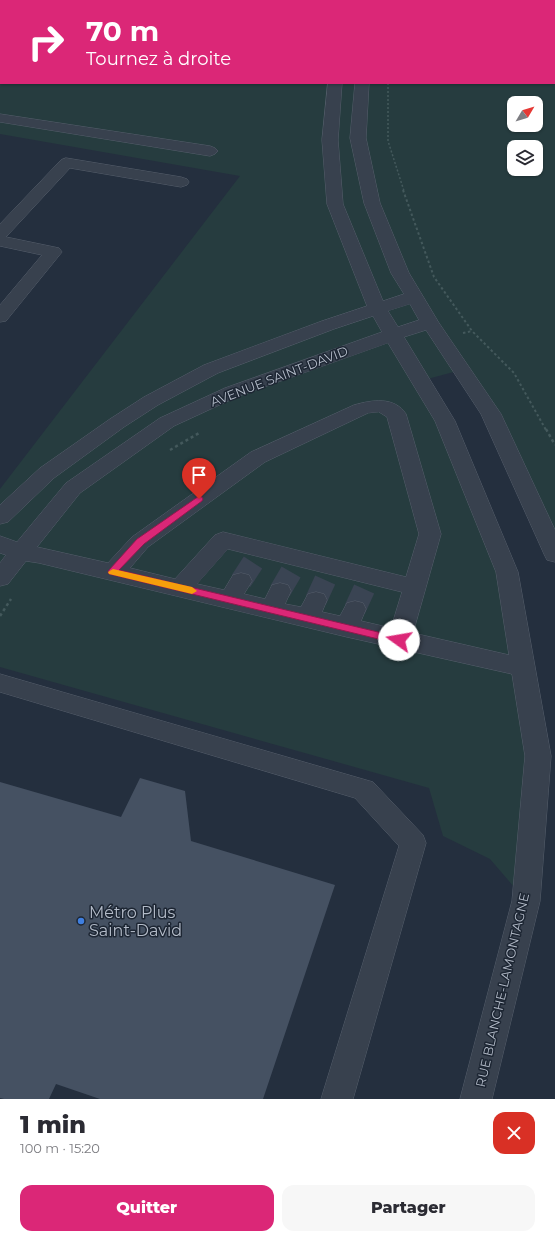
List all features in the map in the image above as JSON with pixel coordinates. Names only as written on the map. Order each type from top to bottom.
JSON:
[{"type":"street","name":"RUE BLANCHE-LAMONTAGNE","points":[[335,84],[330,140],[336,204],[377,308],[445,421],[507,572],[538,756],[526,901],[476,1099]]},
{"type":"street","points":[[362,84],[358,138],[372,203],[400,273],[435,331],[491,414],[555,554]]},
{"type":"street","points":[[0,118],[210,151]]},
{"type":"street","points":[[0,234],[66,164],[181,182]]},
{"type":"street","points":[[0,241],[53,252],[0,317]]},
{"type":"street","points":[[0,517],[47,473],[151,400],[211,369],[377,308],[414,297]]},
{"type":"street","name":"AVENUE SAINT-DAVID","points":[[0,578],[22,553],[73,488],[167,422],[232,392],[392,335],[435,331]]},
{"type":"street","points":[[112,572],[140,542],[258,457],[361,409],[375,405],[387,407],[396,414],[430,534],[399,640]]},
{"type":"street","points":[[180,588],[223,540],[259,554],[368,581],[414,587]]},
{"type":"street","points":[[0,544],[22,553],[39,555],[180,588],[235,590],[351,619],[399,640],[524,668]]},
{"type":"street","points":[[0,683],[364,790],[413,843],[336,1099]]},
{"type":"path","points":[[388,84],[388,141],[409,209],[434,277],[472,331],[514,373],[555,445]]},
{"type":"path","points":[[435,331],[472,331]]},
{"type":"path","points":[[165,453],[204,431]]},
{"type":"path","points":[[0,616],[12,597]]},
{"type":"green space","points":[[0,84],[555,84],[555,554],[461,370],[420,381],[507,572],[538,756],[526,901],[490,859],[443,836],[429,788],[0,667],[0,489],[240,176],[0,134]]},
{"type":"building","points":[[140,778],[185,791],[191,841],[335,885],[263,1099],[100,1099],[56,1084],[49,1099],[0,1098],[0,782],[121,817]]},
{"type":"tunnel","points":[[241,581],[256,558]]},
{"type":"tunnel","points":[[280,591],[294,567]]},
{"type":"tunnel","points":[[316,600],[327,576]]},
{"type":"tunnel","points":[[355,609],[366,585]]},
{"type":"slow traffic","points":[[113,572],[192,591]]},
{"type":"place","name":"Métro Plus Saint-David","points":[[81,921]]},
{"type":"route","points":[[199,499],[140,542],[112,572],[399,640]]}]
